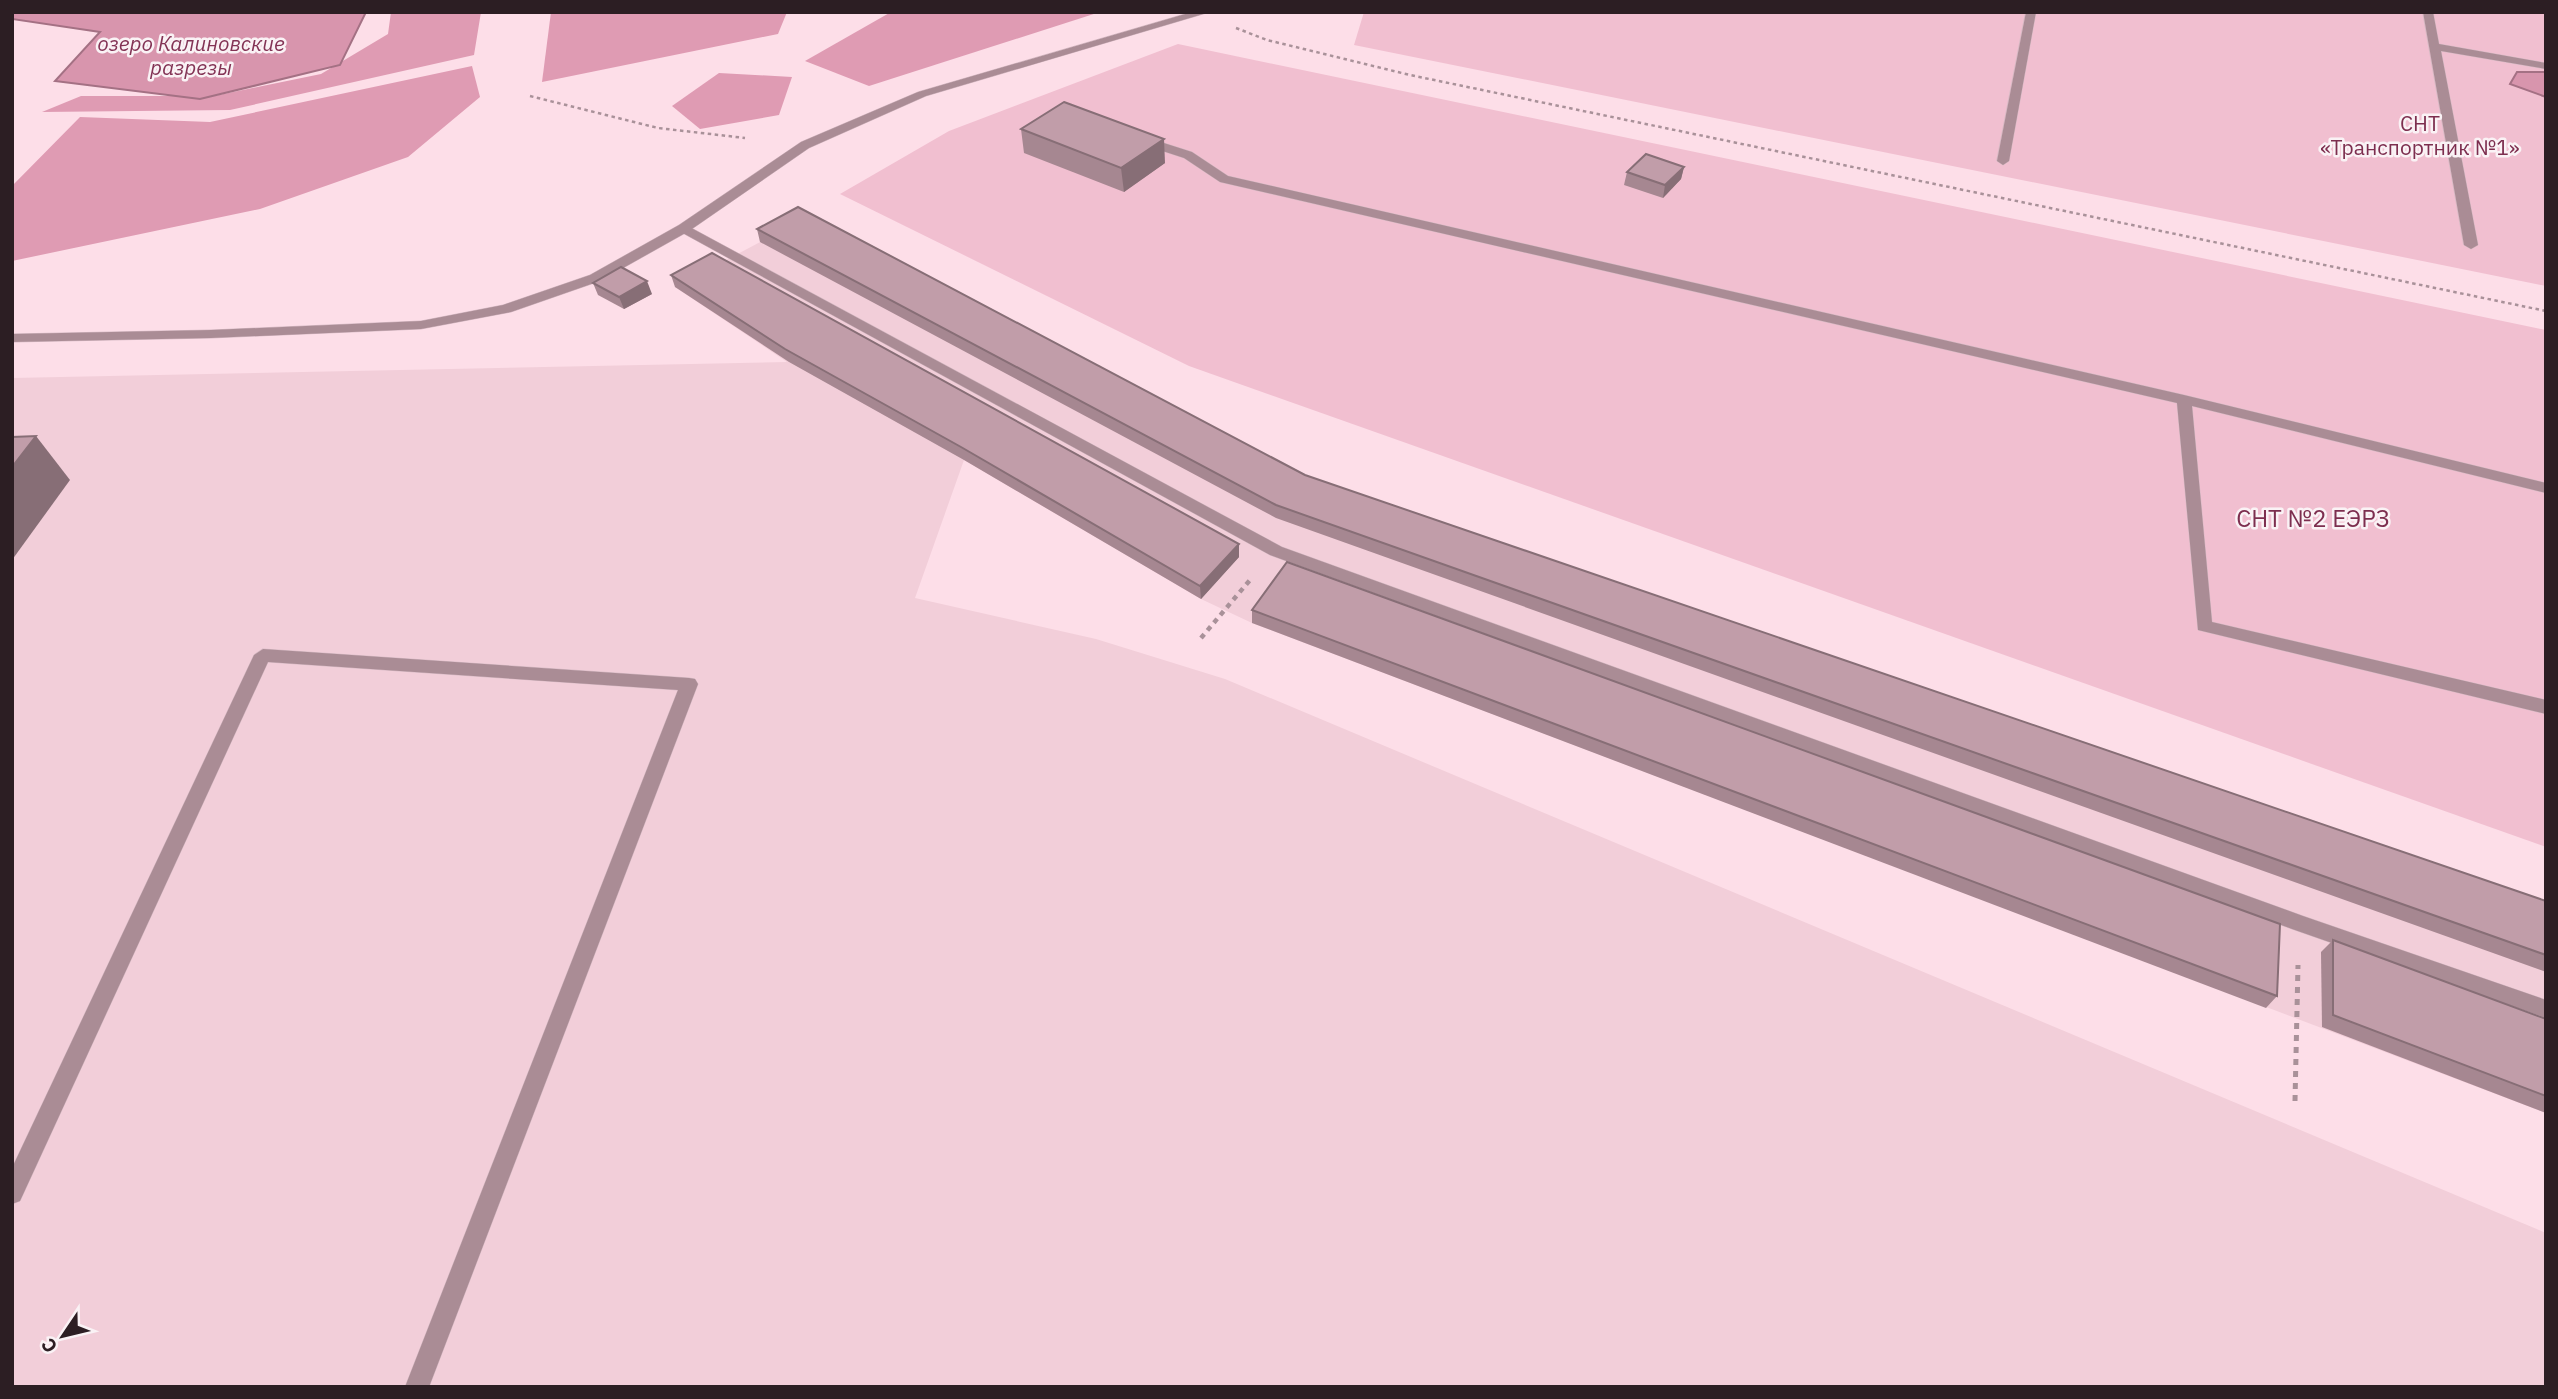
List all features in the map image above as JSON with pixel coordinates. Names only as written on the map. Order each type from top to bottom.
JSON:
[{"type":"street","points":[[2003,161],[2031,12]]},
{"type":"street","points":[[2428,12],[2470,245]]},
{"type":"street","points":[[12,338],[421,326],[506,309],[595,278],[684,228],[805,145],[922,94],[1202,13]]},
{"type":"street","points":[[2434,46],[2546,66]]},
{"type":"street","points":[[1123,134],[1188,155],[1224,179],[2184,400],[2546,488]]},
{"type":"street","points":[[684,228],[1276,551],[2299,923],[2546,1009]]},
{"type":"street","points":[[2184,400],[2204,626],[2546,707]]},
{"type":"street","points":[[12,1193],[263,655],[688,684],[417,1387]]},
{"type":"path","points":[[1202,13],[1267,40],[1410,75],[2546,311]]},
{"type":"path","points":[[530,96],[658,128],[805,145]]},
{"type":"path","points":[[1201,638],[1276,551]]},
{"type":"path","points":[[2295,1101],[2299,923]]},
{"type":"shaded area","points":[[391,12],[481,12],[474,55],[230,110],[42,112],[81,96],[214,96],[321,74],[388,34]]},
{"type":"shaded area","points":[[551,12],[787,12],[778,34],[542,82]]},
{"type":"shaded area","points":[[891,12],[1100,12],[869,86],[805,61]]},
{"type":"shaded area","points":[[472,66],[480,97],[408,157],[260,209],[12,261],[12,186],[80,117],[210,122]]},
{"type":"shaded area","points":[[719,73],[792,77],[779,115],[700,129],[672,106]]},
{"type":"shaded area","points":[[802,220],[1305,488],[2546,917],[2546,1113],[1252,623],[1201,599],[964,460],[915,598],[1096,639],[1225,679],[2546,1233],[2546,1387],[12,1387],[12,378],[787,362],[675,287]]},
{"type":"green space","name":"СНТ «Транспортник №1»","points":[[1364,12],[2546,12],[2546,286],[1354,45]]},
{"type":"green space","name":"СНТ №2 ЕЭРЗ","points":[[1178,44],[2546,330],[2546,847],[1189,366],[840,194],[949,131]]},
{"type":"water","name":"озеро Калиновские разрезы","points":[[12,12],[366,12],[340,65],[200,99],[55,81],[100,32],[12,19]]},
{"type":"water","points":[[2517,72],[2546,72],[2546,97],[2510,84]]},
{"type":"building","points":[[1064,102],[1164,139],[1121,168],[1021,129]]},
{"type":"building","points":[[1646,154],[1684,167],[1665,185],[1627,172]]},
{"type":"building","points":[[798,207],[1305,475],[2546,901],[2546,955],[1276,505],[757,229]]},
{"type":"building","points":[[712,253],[1239,544],[1200,586],[961,447],[785,349],[671,275]]},
{"type":"building","points":[[621,267],[647,281],[619,297],[593,283]]},
{"type":"building","points":[[36,436],[12,467],[12,437]]},
{"type":"building","points":[[1287,562],[2280,924],[2277,996],[1252,610]]},
{"type":"building","points":[[2333,940],[2546,1019],[2546,1096],[2333,1015]]}]
